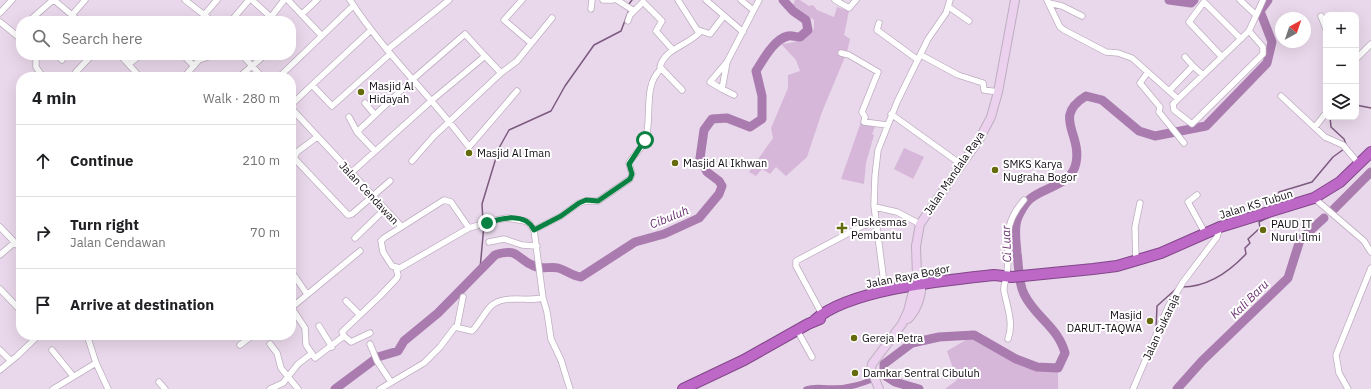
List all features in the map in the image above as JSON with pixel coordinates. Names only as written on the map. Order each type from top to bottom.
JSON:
[{"type":"highway","name":"Jalan KS Tubun","points":[[1009,277],[1093,270],[1118,266],[1161,253],[1220,227],[1314,198],[1340,182],[1371,152]]},
{"type":"highway","name":"Jalan Raya Bogor","points":[[683,389],[744,360],[818,317],[856,299],[886,290],[965,278],[1009,277]]},
{"type":"highway","name":"Jalan Raya Bogor","points":[[818,317],[918,286]]},
{"type":"street","points":[[0,13],[12,0]]},
{"type":"street","points":[[35,16],[54,0],[73,16]]},
{"type":"street","points":[[77,16],[85,0]]},
{"type":"street","points":[[185,0],[204,15],[217,0]]},
{"type":"street","points":[[236,16],[250,0],[267,16]]},
{"type":"street","points":[[274,16],[284,0]]},
{"type":"street","points":[[288,0],[322,36]]},
{"type":"street","points":[[302,14],[317,0]]},
{"type":"street","points":[[312,86],[332,106],[388,52],[449,0]]},
{"type":"street","points":[[522,0],[504,20],[531,43]]},
{"type":"street","points":[[591,9],[592,0]]},
{"type":"street","points":[[603,0],[612,0]]},
{"type":"street","points":[[617,0],[634,11]]},
{"type":"street","points":[[678,0],[698,30],[710,34],[723,17]]},
{"type":"street","points":[[706,0],[723,17],[743,32]]},
{"type":"street","points":[[741,0],[753,10]]},
{"type":"street","points":[[734,95],[710,82],[727,62],[759,0]]},
{"type":"street","points":[[835,0],[849,8],[856,0]]},
{"type":"street","name":"Jalan Mandala Raya","points":[[879,388],[871,369],[875,359],[903,324],[918,286],[916,240],[920,224],[980,138],[991,117],[998,92],[1015,0]]},
{"type":"street","points":[[1240,0],[1256,15]]},
{"type":"street","points":[[1250,31],[1263,47],[1263,54],[1192,124],[1174,110],[1173,104],[1250,31],[1263,0]]},
{"type":"street","points":[[1048,1],[1082,16]]},
{"type":"street","points":[[1048,1],[1060,27],[1106,52],[1118,53],[1132,58],[1178,99]]},
{"type":"street","points":[[284,72],[322,36],[352,2],[388,52],[450,122],[469,147],[517,92]]},
{"type":"street","points":[[628,21],[634,11],[643,2],[662,21],[656,31],[673,50]]},
{"type":"street","points":[[886,290],[875,207],[876,164],[878,150],[891,114],[949,2],[969,21]]},
{"type":"street","points":[[1222,57],[1189,22],[1204,2],[1241,39]]},
{"type":"street","points":[[1321,16],[1323,21]]},
{"type":"street","points":[[412,161],[450,122],[501,74],[514,64],[552,18]]},
{"type":"street","points":[[0,22],[16,33]]},
{"type":"street","points":[[879,23],[877,30],[920,57],[958,76],[983,83],[984,90],[998,92]]},
{"type":"street","points":[[296,102],[372,30]]},
{"type":"street","points":[[534,230],[561,216],[579,203],[586,200],[598,201],[630,179],[632,174],[629,164],[635,153],[644,143],[651,92],[656,75],[661,69],[661,63],[673,50],[698,35],[698,30]]},
{"type":"street","points":[[357,132],[412,80],[465,34],[501,74]]},
{"type":"street","points":[[1359,56],[1371,44]]},
{"type":"street","points":[[841,53],[849,55],[878,72],[862,112],[865,117],[864,122],[887,125]]},
{"type":"street","points":[[351,173],[485,56]]},
{"type":"street","points":[[1184,57],[1203,75]]},
{"type":"street","points":[[37,60],[36,67],[40,72]]},
{"type":"street","points":[[76,72],[87,60]]},
{"type":"street","points":[[125,60],[136,72]]},
{"type":"street","points":[[129,64],[134,60]]},
{"type":"street","points":[[187,60],[194,66]]},
{"type":"street","points":[[189,72],[201,60]]},
{"type":"street","points":[[247,60],[258,72]]},
{"type":"street","points":[[245,72],[259,60]]},
{"type":"street","points":[[722,89],[727,62]]},
{"type":"street","points":[[1169,91],[1193,66]]},
{"type":"street","points":[[661,69],[677,83],[682,90]]},
{"type":"street","points":[[1148,72],[1140,83],[1160,107],[1159,112],[1184,143]]},
{"type":"street","points":[[1281,96],[1325,137],[1343,146],[1359,164]]},
{"type":"street","points":[[365,103],[375,115]]},
{"type":"street","name":"Jalan Cendawan","points":[[296,113],[401,226],[384,238],[380,243],[387,259],[396,268]]},
{"type":"street","points":[[891,114],[962,165]]},
{"type":"street","points":[[1314,127],[1323,116]]},
{"type":"street","points":[[349,117],[357,132],[375,152]]},
{"type":"street","points":[[296,154],[317,137]]},
{"type":"street","points":[[296,161],[348,215],[352,214],[390,181]]},
{"type":"street","points":[[1197,195],[1188,202],[1205,233]]},
{"type":"street","points":[[1314,198],[1364,241],[1371,252]]},
{"type":"street","points":[[401,226],[444,200],[448,200],[454,205],[469,228]]},
{"type":"street","points":[[1008,339],[1010,315],[1004,289],[1009,277],[1007,233],[1014,215],[1024,200]]},
{"type":"street","points":[[1136,261],[1135,227],[1140,203]]},
{"type":"street","points":[[875,207],[897,212],[920,224]]},
{"type":"street","points":[[355,238],[385,210]]},
{"type":"street","points":[[296,314],[306,328],[305,342],[311,354],[315,358],[332,347],[344,336],[344,330],[380,296],[398,275],[396,268],[404,266],[469,228],[506,218],[516,218],[529,223],[534,230],[543,298],[547,312],[551,339],[561,360],[570,389]]},
{"type":"street","points":[[818,317],[796,266],[796,261],[862,226],[876,222]]},
{"type":"street","points":[[0,227],[15,242],[0,255]]},
{"type":"street","name":"Jalan Sukaraja","points":[[1133,389],[1168,307],[1183,282],[1217,237],[1220,227]]},
{"type":"street","points":[[489,242],[504,239],[522,245],[537,246]]},
{"type":"street","points":[[296,303],[360,251]]},
{"type":"street","points":[[1348,389],[1339,373],[1336,355],[1371,268]]},
{"type":"street","points":[[296,278],[308,294]]},
{"type":"street","points":[[0,290],[16,306]]},
{"type":"street","points":[[380,389],[424,363],[440,347],[452,330],[457,327],[463,296]]},
{"type":"street","points":[[457,327],[468,332],[472,331],[482,320],[491,306],[500,301],[535,300],[543,298]]},
{"type":"street","points":[[346,301],[360,315]]},
{"type":"street","points":[[319,326],[332,347]]},
{"type":"street","points":[[797,330],[812,356]]},
{"type":"street","points":[[344,336],[351,342],[370,333]]},
{"type":"street","points":[[0,370],[34,340]]},
{"type":"street","points":[[89,340],[96,363],[108,389]]},
{"type":"street","points":[[240,345],[246,340]]},
{"type":"street","points":[[270,344],[278,353],[281,368],[298,389]]},
{"type":"street","points":[[370,344],[390,382]]},
{"type":"street","points":[[0,350],[11,361]]},
{"type":"street","points":[[52,350],[73,376]]},
{"type":"street","points":[[270,389],[283,383],[298,364],[311,354]]},
{"type":"street","points":[[53,389],[96,363]]},
{"type":"street","points":[[160,382],[165,389]]},
{"type":"shaded area","points":[[795,0],[800,0],[809,6],[813,5],[817,10],[834,17],[837,7],[849,11],[844,35],[850,39],[847,52],[822,112],[807,157],[786,176],[776,167],[770,174],[762,169],[756,176],[749,172],[773,138],[771,128],[788,88],[788,75],[800,71],[796,60],[781,44],[799,40],[807,36],[814,29],[814,20],[793,5]]},
{"type":"shaded area","points":[[861,122],[875,127],[872,134],[874,135],[866,163],[864,184],[841,179]]},
{"type":"shaded area","points":[[904,148],[924,157],[913,179],[894,169]]},
{"type":"shaded area","points":[[974,335],[1005,354],[1058,368],[1058,389],[945,389],[957,380],[947,351]]},
{"type":"waterway","points":[[629,4],[632,0]]},
{"type":"waterway","name":"Cibuluh","points":[[335,389],[378,357],[398,351],[404,341],[438,313],[495,255],[509,252],[513,253],[537,267],[558,268],[581,277],[635,242],[664,234],[699,218],[719,194],[722,186],[719,181],[707,172],[700,158],[704,130],[712,119],[727,118],[750,127],[762,119],[762,96],[756,71],[769,50],[778,41],[789,36],[800,37],[808,30],[806,20],[793,11],[783,0]]},
{"type":"waterway","name":"Ci Luar","points":[[1169,0],[1191,3],[1194,0]]},
{"type":"waterway","name":"Ci Luar","points":[[919,389],[895,382],[884,375],[884,364],[912,343],[939,337],[974,335],[1016,359],[1037,367],[1058,368],[1065,353],[1062,344],[1052,329],[1034,309],[1022,289],[1019,274],[1016,228],[1019,215],[1028,201],[1036,195],[1063,181],[1073,170],[1076,163],[1077,152],[1070,126],[1069,119],[1071,111],[1076,104],[1086,96],[1102,100],[1139,131],[1155,136],[1206,126],[1267,63],[1272,42],[1260,11],[1268,0]]},
{"type":"waterway","points":[[483,222],[482,204],[499,148],[509,130],[551,111],[565,86],[594,45],[621,31],[629,10]]},
{"type":"waterway","points":[[1359,106],[1371,108]]},
{"type":"waterway","points":[[1330,120],[1331,127],[1344,139],[1347,147]]},
{"type":"waterway","points":[[1271,207],[1279,192],[1312,182],[1333,157],[1344,149]]},
{"type":"waterway","name":"Kali Baru","points":[[1334,209],[1371,172]]},
{"type":"waterway","points":[[1182,287],[1209,281],[1232,267],[1246,254],[1245,248],[1250,243],[1248,239],[1260,228],[1259,222],[1271,216]]},
{"type":"waterway","name":"Kali Baru","points":[[1177,389],[1202,361],[1288,278],[1300,240],[1324,218]]},
{"type":"waterway","points":[[480,269],[484,225]]},
{"type":"waterway","points":[[1156,330],[1157,306],[1177,288]]},
{"type":"waterway","points":[[806,389],[815,387],[845,387],[884,375]]},
{"type":"place","name":"Masjid Al Hidayah","points":[[361,92]]},
{"type":"place","name":"Masjid Al Iman","points":[[469,153]]},
{"type":"place","name":"Masjid Al Ikhwan","points":[[675,163]]},
{"type":"place","name":"SMKS Karya Nugraha Bogor","points":[[995,170]]},
{"type":"place","name":"Puskesmas Pembantu","points":[[842,228]]},
{"type":"place","name":"PAUD IT Nurul Ilmi","points":[[1263,230]]},
{"type":"place","name":"Masjid DARUT-TAQWA","points":[[1150,321]]},
{"type":"place","name":"Gereja Petra","points":[[854,338]]},
{"type":"place","name":"Damkar Sentral Cibuluh","points":[[855,373]]},
{"type":"route","points":[[487,223],[506,218],[516,218],[529,223],[534,230],[561,216],[579,203],[586,200],[598,201],[630,179],[632,174],[628,167],[631,158],[641,148],[645,140]]}]
